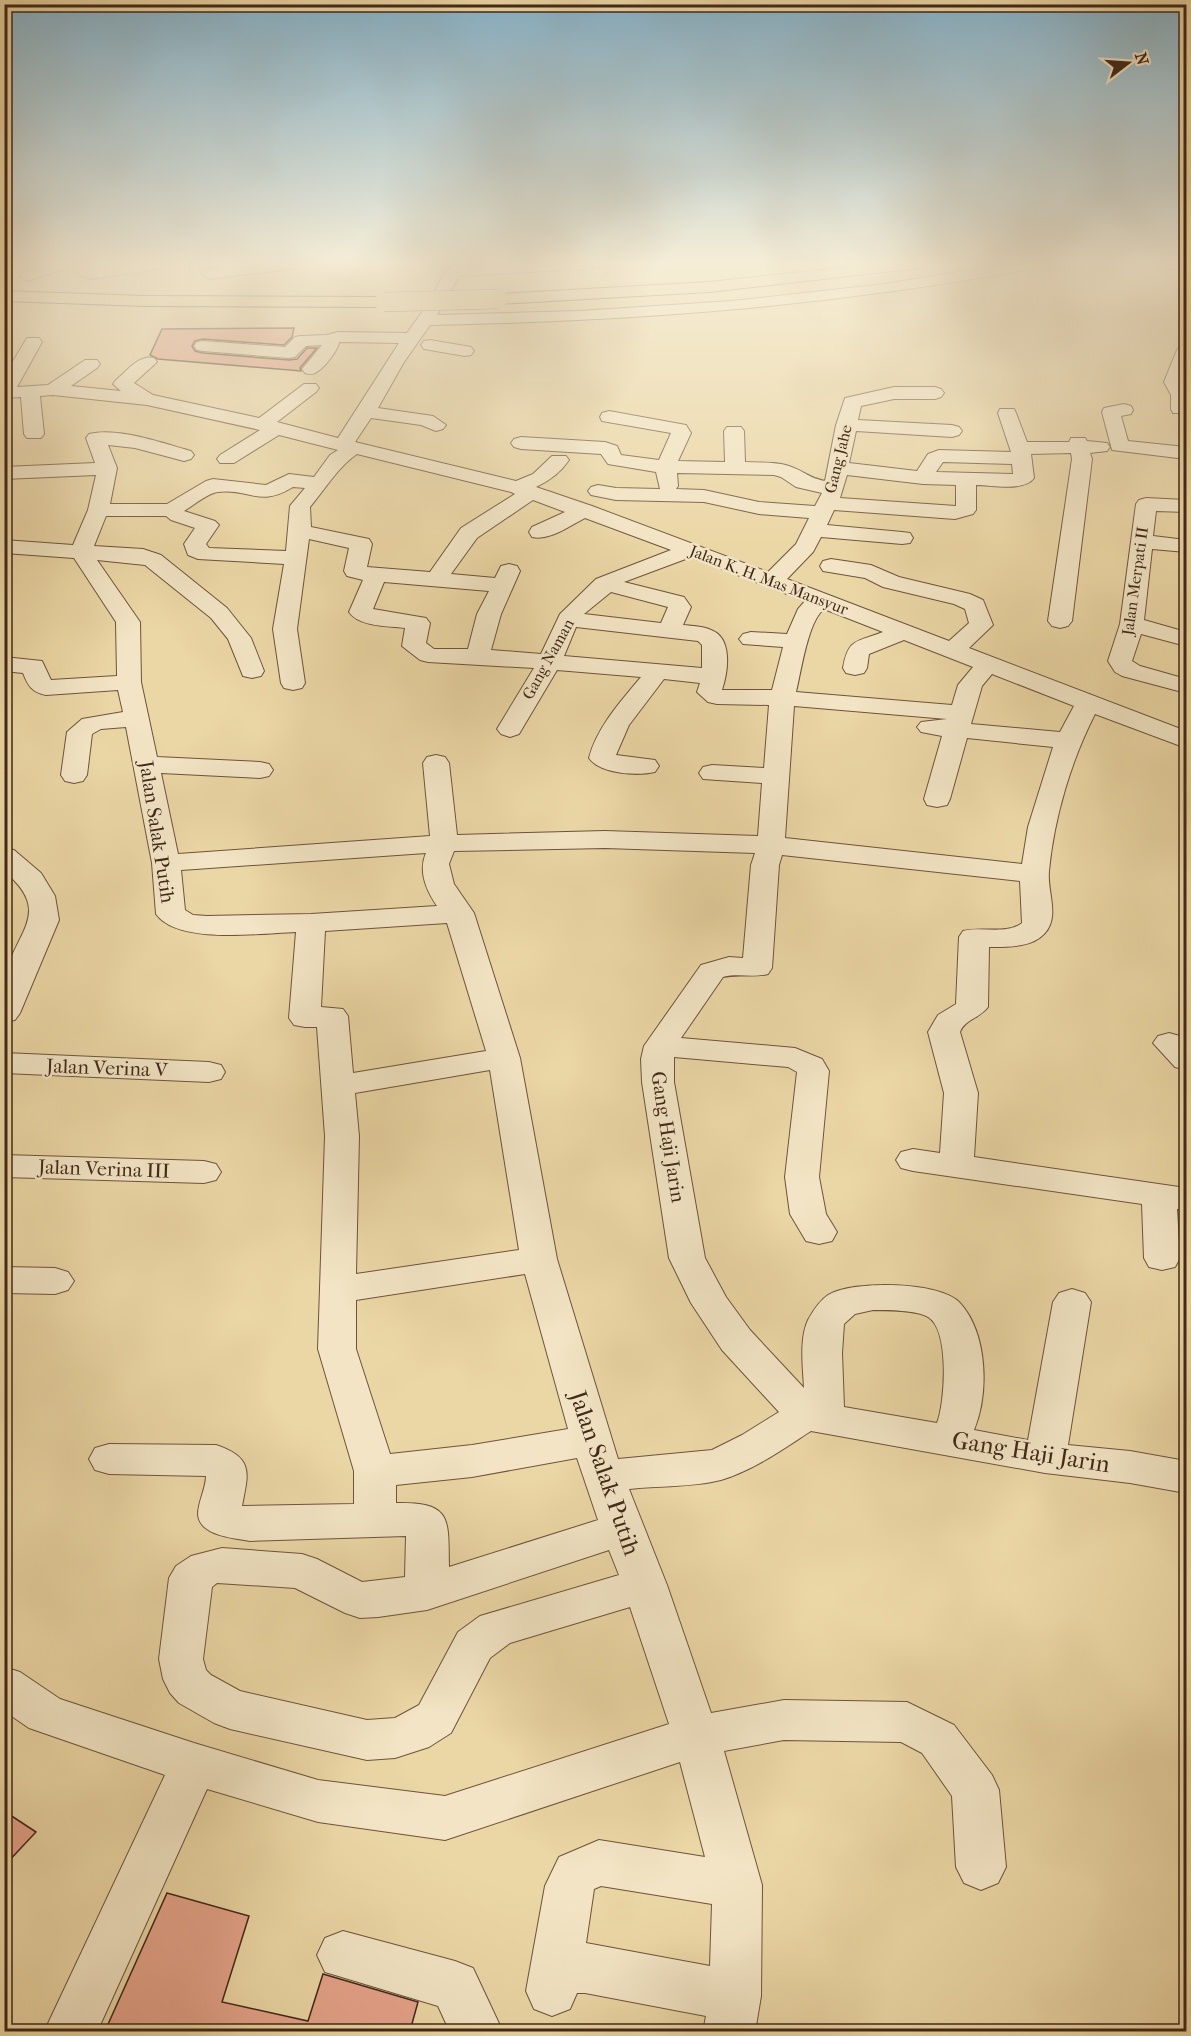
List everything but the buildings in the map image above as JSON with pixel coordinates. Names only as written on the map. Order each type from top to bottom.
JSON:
[{"type":"street","points":[[4,393],[24,358]]},
{"type":"street","points":[[227,459],[269,426],[323,358]]},
{"type":"street","points":[[314,372],[342,358]]},
{"type":"street","points":[[293,683],[285,629],[297,558],[300,506],[349,446],[389,358]]},
{"type":"street","points":[[1182,400],[1173,382],[1183,358]]},
{"type":"street","points":[[147,399],[122,384],[148,362]]},
{"type":"street","points":[[52,390],[91,364]]},
{"type":"street","name":"Jalan K. H. Mas Mansyur","points":[[4,393],[52,390],[147,399],[269,426],[525,490],[647,533],[1186,740]]},
{"type":"street","points":[[30,391],[34,434]]},
{"type":"street","name":"Gang Jahe","points":[[771,582],[805,547],[823,509],[839,461],[846,424],[854,400],[894,393],[935,393]]},
{"type":"street","points":[[117,395],[115,406],[117,416]]},
{"type":"street","points":[[168,419],[187,407]]},
{"type":"street","points":[[1119,446],[1111,412],[1124,410]]},
{"type":"street","points":[[366,412],[426,420],[436,425]]},
{"type":"street","points":[[839,461],[884,462],[923,477],[1020,480],[1024,478],[1021,453],[1007,413]]},
{"type":"street","points":[[609,417],[679,429],[681,433],[666,467],[668,494],[662,515],[647,533]]},
{"type":"street","points":[[846,424],[952,431]]},
{"type":"street","points":[[734,431],[735,468]]},
{"type":"street","points":[[81,552],[98,510],[107,468],[96,438],[136,442],[184,455]]},
{"type":"street","points":[[521,442],[605,448],[610,450],[611,458],[615,460],[666,467],[782,470],[803,483],[823,509],[902,538]]},
{"type":"street","points":[[1060,621],[1082,459],[1079,445]]},
{"type":"street","points":[[923,477],[935,458],[939,456],[1021,453],[1079,445],[1119,446],[1186,453]]},
{"type":"street","points":[[436,579],[469,533],[540,478],[559,460]]},
{"type":"street","points":[[454,474],[482,461],[492,462]]},
{"type":"street","points":[[4,473],[107,468]]},
{"type":"street","points":[[98,510],[171,510],[213,485],[266,491],[273,490],[289,480],[320,484]]},
{"type":"street","points":[[598,491],[634,495],[704,496],[759,508],[955,513],[966,510],[966,480]]},
{"type":"street","name":"Jalan Merpati II","points":[[1186,506],[1146,504],[1132,624],[1120,661],[1131,671],[1186,686]]},
{"type":"street","points":[[171,510],[178,516],[208,525],[195,544],[196,550],[206,554],[297,558]]},
{"type":"street","points":[[540,532],[585,510]]},
{"type":"street","points":[[300,531],[361,544],[355,571],[436,579],[505,578],[489,614],[478,656]]},
{"type":"street","points":[[1142,541],[1186,546]]},
{"type":"street","points":[[4,546],[143,556],[153,560],[219,613],[239,638],[252,671]]},
{"type":"street","name":"Gang Naman","points":[[510,729],[549,662],[568,619],[604,584],[691,550]]},
{"type":"street","name":"Jalan Salak Putih","points":[[81,552],[128,622],[129,682],[166,863],[171,915],[186,923],[311,923],[459,913]]},
{"type":"street","points":[[831,566],[871,572],[891,582],[962,599],[975,605],[981,625],[953,650]]},
{"type":"street","points":[[377,573],[360,612],[370,616],[418,623],[414,646],[428,655],[478,656],[714,677]]},
{"type":"street","points":[[604,584],[676,602],[680,608],[669,630]]},
{"type":"street","name":"Gang Haji Jarin","points":[[820,601],[809,609],[796,641],[782,698],[771,846],[765,866],[757,968],[729,966],[712,971],[660,1046],[657,1059],[658,1082],[687,1258],[710,1303],[736,1340],[815,1417],[1045,1458],[1130,1467],[1186,1477]]},
{"type":"street","points":[[568,619],[696,632],[710,639],[714,644],[714,677],[709,692],[714,696],[782,698],[958,721],[1068,741]]},
{"type":"street","points":[[1132,624],[1186,639]]},
{"type":"street","points":[[855,668],[858,650],[903,632]]},
{"type":"street","points":[[751,639],[796,641]]},
{"type":"street","points":[[4,664],[33,666],[40,684],[46,688],[129,682]]},
{"type":"street","points":[[938,799],[958,721],[970,685],[988,664]]},
{"type":"street","points":[[646,766],[608,762],[603,760],[602,753],[614,729],[658,671]]},
{"type":"street","points":[[956,1166],[961,1093],[944,1032],[946,1023],[950,1018],[972,1007],[974,937],[1023,936],[1031,933],[1036,927],[1038,920],[1034,873],[1042,827],[1068,741],[1088,702]]},
{"type":"street","points":[[74,775],[80,732],[83,728],[94,723],[136,719]]},
{"type":"street","points":[[920,726],[958,721]]},
{"type":"street","name":"Jalan Salak Putih","points":[[436,763],[444,842],[435,864],[444,892],[459,913],[504,1058],[538,1259],[597,1458],[645,1585],[696,1736],[737,1885],[732,2014]]},
{"type":"street","points":[[147,764],[260,770]]},
{"type":"street","points":[[712,773],[776,776]]},
{"type":"street","points":[[166,863],[444,842],[510,839],[668,840],[771,846],[1034,873]]},
{"type":"street","points":[[4,856],[31,879],[41,896],[44,920],[4,1013]]},
{"type":"street","points":[[311,923],[305,1018],[332,1016],[342,1137],[337,1349],[375,1471],[375,1521]]},
{"type":"street","points":[[660,1046],[795,1058],[811,1066],[813,1071],[802,1177],[808,1214],[819,1232]]},
{"type":"street","points":[[338,1086],[504,1058]]},
{"type":"street","name":"Jalan Verina V","points":[[4,1064],[209,1072]]},
{"type":"street","points":[[913,1160],[1173,1197],[1162,1258]]},
{"type":"street","name":"Jalan Verina III","points":[[4,1166],[204,1172]]},
{"type":"street","points":[[337,1289],[538,1259]]},
{"type":"street","points":[[4,1280],[55,1281]]},
{"type":"street","points":[[375,1471],[472,1461],[597,1458],[718,1465],[815,1417],[823,1377],[825,1324],[837,1307],[872,1295],[926,1302],[939,1306],[948,1313],[958,1332],[963,1376],[962,1409],[950,1440]]},
{"type":"street","points":[[1045,1458],[1072,1302]]},
{"type":"street","points":[[109,1459],[216,1461],[228,1473],[219,1515],[228,1521],[250,1524],[420,1519],[426,1525],[427,1592]]},
{"type":"street","points":[[622,1529],[427,1592],[360,1600],[302,1571],[213,1565],[191,1578],[181,1659],[186,1679],[195,1689],[230,1709],[368,1740],[395,1738],[413,1733],[435,1719],[474,1645],[485,1635],[496,1629],[645,1585]]},
{"type":"street","points":[[4,1686],[45,1714],[194,1764],[318,1801],[445,1818],[696,1736],[784,1720],[907,1722],[938,1738],[975,1790],[981,1867]]},
{"type":"street","points":[[70,2031],[194,1764]]},
{"type":"street","points":[[732,2014],[585,1968],[554,1979],[570,1886],[576,1873],[599,1863],[737,1885]]},
{"type":"street","points":[[343,1955],[455,1986],[477,2031]]}]
